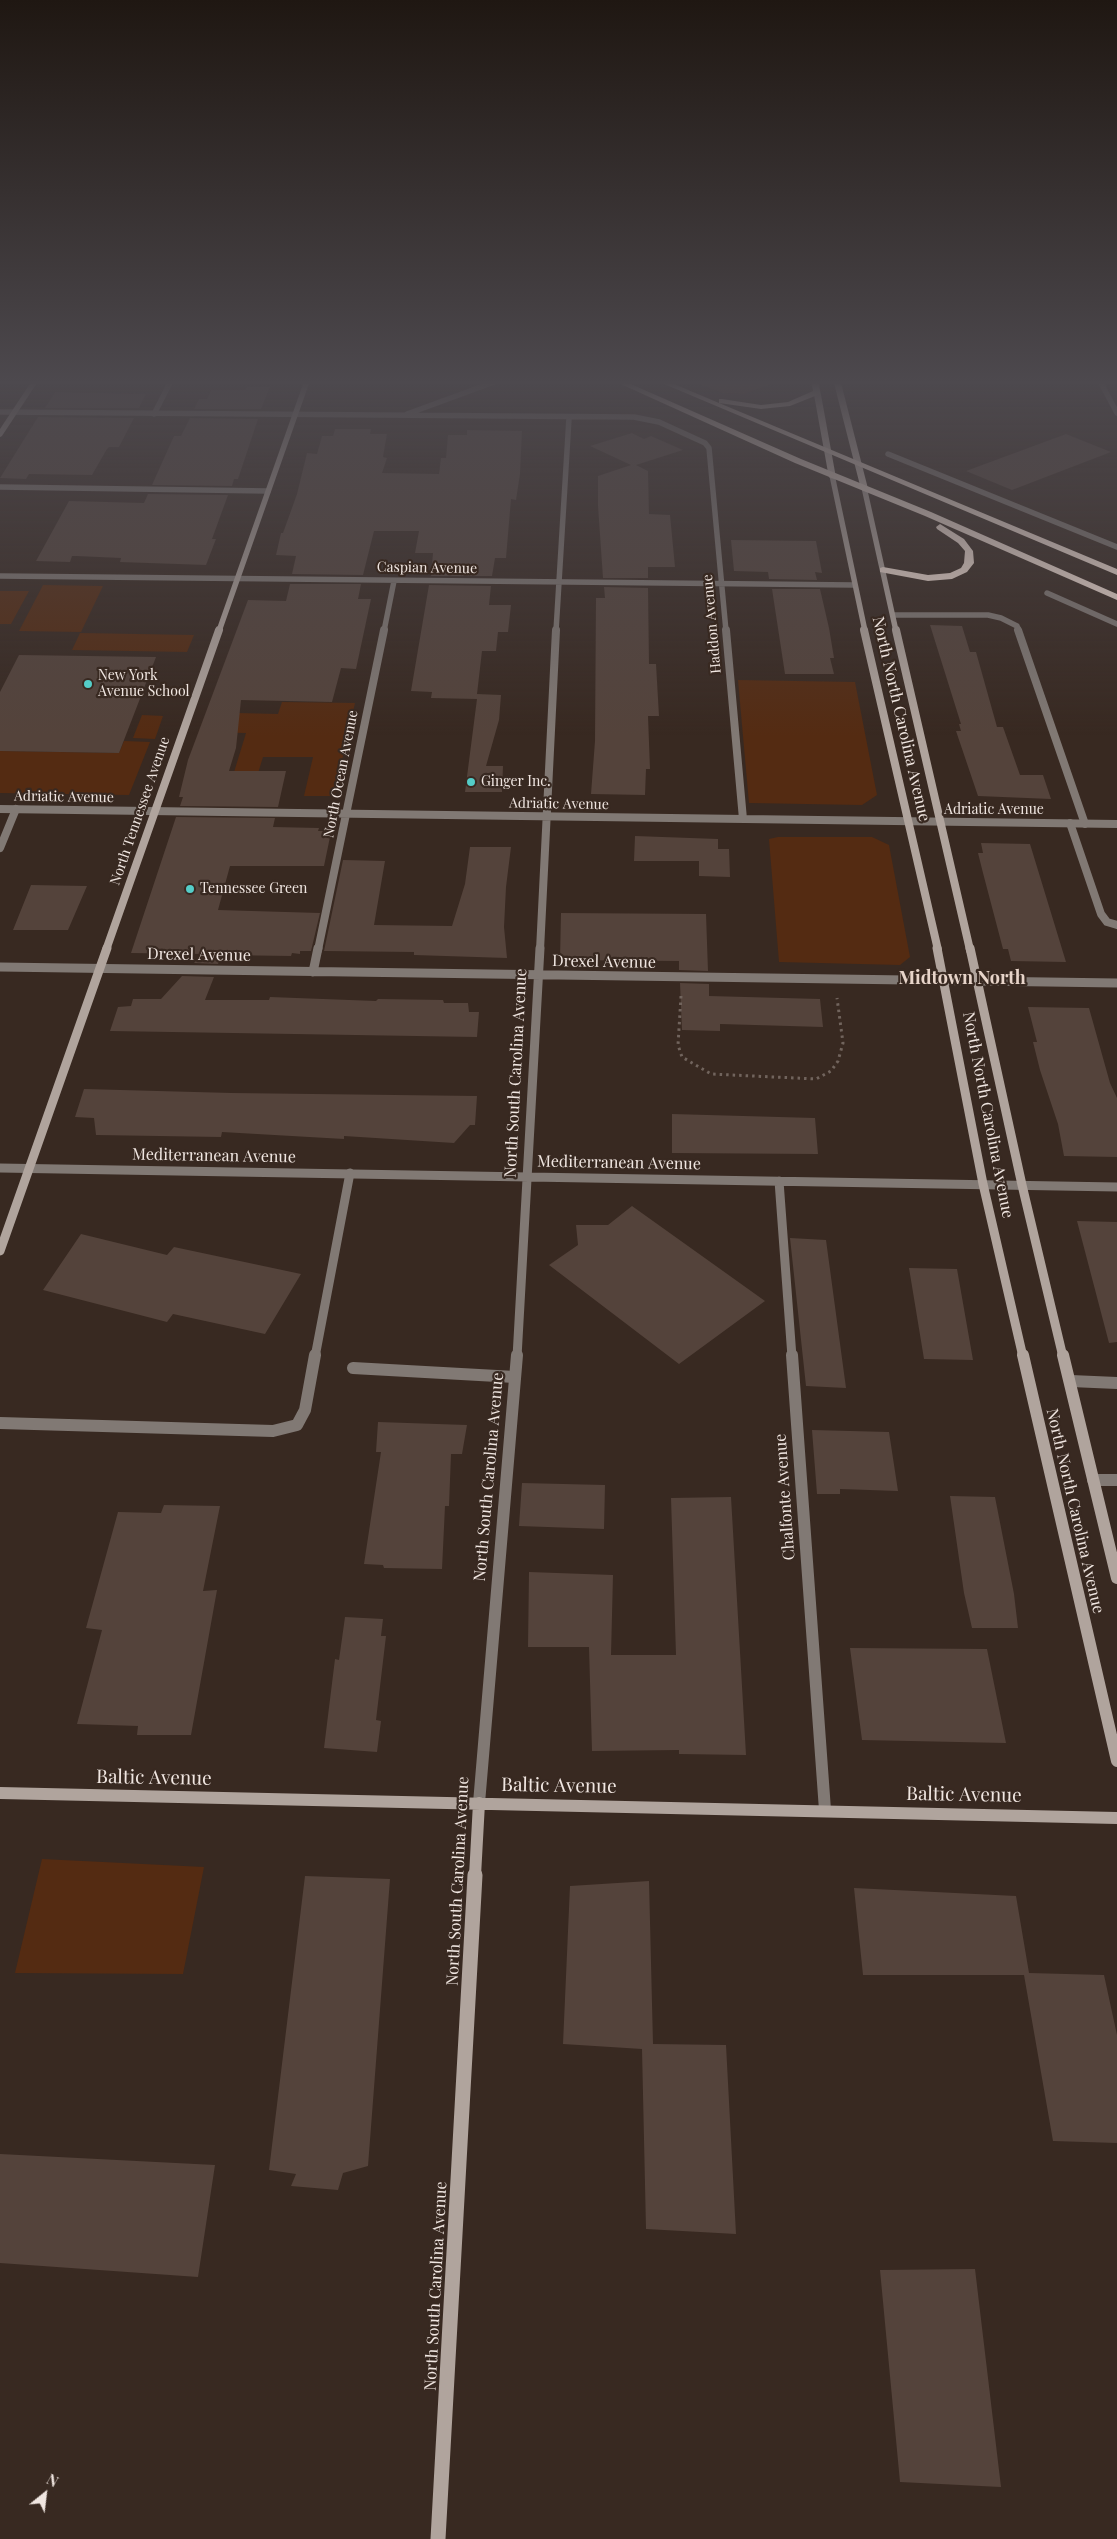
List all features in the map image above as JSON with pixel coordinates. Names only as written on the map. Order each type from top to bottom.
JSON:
[{"type":"highway","points":[[893,499],[1117,597]]},
{"type":"highway","points":[[942,499],[1117,572]]},
{"type":"highway","points":[[884,570],[910,576],[937,578],[959,574],[969,563],[969,551],[961,541],[903,504]]},
{"type":"street","name":"North Tennessee Avenue","points":[[0,1251],[235,579],[265,499]]},
{"type":"street","name":"North South Carolina Avenue","points":[[438,2539],[479,1803],[516,1377],[564,499]]},
{"type":"street","name":"Haddon Avenue","points":[[714,499],[742,819]]},
{"type":"street","name":"North North Carolina Avenue","points":[[837,499],[854,585],[945,982],[983,1184],[1117,1761]]},
{"type":"street","name":"North North Carolina Avenue","points":[[867,499],[939,822],[978,982],[1022,1185],[1117,1578]]},
{"type":"street","points":[[1000,499],[1117,547]]},
{"type":"street","name":"Caspian Avenue","points":[[0,576],[854,585]]},
{"type":"street","name":"North Ocean Avenue","points":[[313,972],[394,580]]},
{"type":"street","points":[[1047,593],[1117,624]]},
{"type":"street","points":[[893,615],[988,616],[1001,618],[1016,626],[1084,824]]},
{"type":"street","name":"Adriatic Avenue","points":[[0,809],[1117,824]]},
{"type":"street","points":[[0,848],[16,809]]},
{"type":"street","points":[[1070,823],[1101,914],[1107,922],[1117,925]]},
{"type":"street","name":"Drexel Avenue","points":[[0,967],[1117,983]]},
{"type":"street","name":"Mediterranean Avenue","points":[[0,1168],[1117,1187]]},
{"type":"street","points":[[0,1423],[273,1431],[297,1425],[305,1410],[350,1173]]},
{"type":"street","name":"Chalfonte Avenue","points":[[779,1181],[825,1810]]},
{"type":"street","points":[[353,1368],[516,1377]]},
{"type":"street","points":[[1071,1382],[1117,1383]]},
{"type":"street","points":[[1093,1480],[1117,1480]]},
{"type":"street","name":"Baltic Avenue","points":[[0,1793],[1117,1818]]},
{"type":"path","points":[[682,978],[678,1045],[682,1057],[711,1074],[816,1079],[831,1071],[838,1061],[843,1043],[834,980]]},
{"type":"shaded area","points":[[43,585],[103,586],[81,632],[19,631]]},
{"type":"shaded area","points":[[0,591],[29,591],[11,624],[0,624]]},
{"type":"shaded area","points":[[80,633],[194,635],[187,652],[72,650]]},
{"type":"shaded area","points":[[738,680],[855,682],[877,795],[862,805],[749,803]]},
{"type":"shaded area","points":[[282,702],[355,703],[334,796],[304,796],[313,757],[263,757],[255,783],[231,782],[246,733],[199,732],[237,713],[278,714]]},
{"type":"shaded area","points":[[142,715],[163,716],[155,739],[133,738]]},
{"type":"shaded area","points":[[124,741],[150,742],[129,795],[0,793],[0,751],[119,753]]},
{"type":"shaded area","points":[[778,837],[872,837],[889,845],[910,957],[900,965],[779,962],[769,839]]},
{"type":"shaded area","points":[[42,1859],[204,1867],[183,1974],[15,1973]]},
{"type":"building","points":[[146,499],[226,499],[212,539],[216,539],[206,565],[120,562],[121,558],[76,556],[72,556],[70,562],[36,561],[69,501],[144,503]]},
{"type":"building","points":[[295,499],[511,499],[506,558],[495,558],[492,576],[431,576],[433,553],[415,553],[419,531],[374,531],[363,575],[292,574],[296,556],[276,555],[281,533],[283,533]]},
{"type":"building","points":[[598,499],[649,499],[649,514],[670,515],[675,567],[648,567],[648,578],[603,578]]},
{"type":"building","points":[[731,540],[816,541],[822,573],[815,572],[817,580],[769,579],[768,572],[734,571]]},
{"type":"building","points":[[290,584],[361,584],[358,599],[371,599],[356,669],[341,668],[332,702],[241,700],[236,748],[229,771],[286,771],[278,807],[180,806],[183,797],[179,797],[188,760],[248,600],[286,601]]},
{"type":"building","points":[[429,585],[491,586],[489,605],[511,605],[508,632],[498,632],[496,651],[482,651],[477,694],[501,695],[499,720],[486,766],[503,766],[502,792],[465,792],[477,699],[431,698],[432,692],[411,691]]},
{"type":"building","points":[[604,587],[648,588],[649,664],[656,664],[659,716],[648,716],[650,769],[646,769],[645,795],[591,794],[595,741],[596,598],[605,598]]},
{"type":"building","points":[[772,589],[820,589],[834,658],[830,658],[834,674],[785,674]]},
{"type":"building","points":[[930,625],[962,626],[970,652],[976,652],[997,727],[1003,727],[1020,775],[1043,775],[1051,799],[978,796],[956,731],[961,731],[959,724],[961,724]]},
{"type":"building","name":"New York Avenue School","points":[[19,655],[156,657],[119,753],[0,751],[0,692]]},
{"type":"building","name":"Tennessee Green","points":[[176,817],[275,818],[273,827],[319,828],[318,831],[327,831],[326,837],[330,837],[324,866],[230,866],[218,910],[320,913],[311,951],[300,951],[300,954],[292,953],[291,956],[222,955],[218,964],[194,963],[202,954],[131,953]]},
{"type":"building","points":[[635,836],[718,839],[718,849],[729,849],[730,877],[699,876],[699,861],[634,861]]},
{"type":"building","points":[[981,843],[1030,844],[1066,962],[1011,961],[1008,949],[1003,949],[983,873],[978,853],[983,853]]},
{"type":"building","points":[[470,847],[511,847],[504,927],[507,958],[414,955],[414,952],[324,951],[343,860],[385,861],[374,925],[452,926],[465,884]]},
{"type":"building","points":[[31,885],[87,886],[68,930],[13,930]]},
{"type":"building","points":[[561,913],[706,914],[708,971],[679,970],[679,961],[560,960]]},
{"type":"building","points":[[182,976],[214,977],[205,1000],[269,1000],[270,997],[376,1001],[378,999],[443,1000],[444,1003],[468,1003],[469,1012],[479,1012],[477,1037],[110,1031],[118,1007],[131,1006],[133,999],[161,999]]},
{"type":"building","points":[[680,983],[709,984],[709,996],[820,999],[823,1027],[720,1024],[720,1031],[682,1030]]},
{"type":"building","points":[[1028,1007],[1089,1008],[1110,1083],[1117,1098],[1117,1157],[1064,1156],[1058,1124],[1033,1042],[1037,1042]]},
{"type":"building","points":[[84,1089],[477,1096],[475,1125],[470,1125],[454,1143],[344,1136],[344,1139],[222,1132],[221,1137],[96,1135],[94,1118],[75,1117]]},
{"type":"building","points":[[672,1114],[815,1118],[818,1154],[672,1153]]},
{"type":"building","points":[[632,1206],[765,1301],[679,1364],[549,1265],[578,1245],[576,1225],[608,1225]]},
{"type":"building","points":[[1077,1221],[1117,1222],[1117,1342],[1109,1343]]},
{"type":"building","points":[[81,1234],[167,1255],[174,1247],[301,1274],[265,1334],[173,1314],[167,1322],[43,1290]]},
{"type":"building","points":[[790,1238],[826,1240],[846,1388],[806,1386]]},
{"type":"building","points":[[909,1268],[957,1269],[973,1360],[924,1359]]},
{"type":"building","points":[[378,1422],[467,1425],[462,1454],[451,1454],[449,1506],[445,1506],[442,1569],[384,1568],[383,1565],[364,1564],[381,1452],[376,1452]]},
{"type":"building","points":[[812,1430],[889,1432],[898,1491],[840,1489],[840,1494],[817,1494]]},
{"type":"building","points":[[522,1483],[605,1485],[604,1529],[519,1526]]},
{"type":"building","points":[[950,1496],[995,1497],[1014,1594],[1018,1628],[972,1628],[964,1593]]},
{"type":"building","points":[[731,1497],[746,1755],[679,1754],[679,1750],[592,1751],[589,1647],[528,1647],[529,1572],[613,1575],[611,1655],[676,1655],[671,1498]]},
{"type":"building","points":[[164,1505],[220,1506],[203,1591],[217,1590],[191,1735],[137,1735],[138,1726],[77,1724],[102,1630],[86,1628],[118,1512],[161,1513]]},
{"type":"building","points":[[345,1617],[383,1619],[381,1636],[386,1636],[376,1720],[381,1721],[377,1752],[324,1748],[335,1659],[339,1660]]},
{"type":"building","points":[[850,1648],[987,1649],[1006,1743],[862,1740]]},
{"type":"building","points":[[305,1876],[390,1879],[368,2166],[343,2173],[338,2190],[291,2186],[296,2174],[269,2170]]},
{"type":"building","points":[[649,1881],[653,2044],[726,2045],[736,2234],[646,2229],[642,2049],[563,2044],[570,1886]]},
{"type":"building","points":[[854,1888],[1016,1896],[1029,1973],[1104,1975],[1117,2035],[1117,2143],[1053,2141],[1024,1975],[863,1975]]},
{"type":"building","points":[[0,2154],[215,2165],[198,2277],[0,2263]]},
{"type":"building","points":[[975,2269],[1001,2487],[900,2482],[880,2270]]},
{"type":"place","name":"New York Avenue School","points":[[88,684]]},
{"type":"place","name":"Ginger Inc.","points":[[471,782]]},
{"type":"place","name":"Tennessee Green","points":[[190,889]]},
{"type":"district","name":"Midtown North","points":[[962,978]]}]
